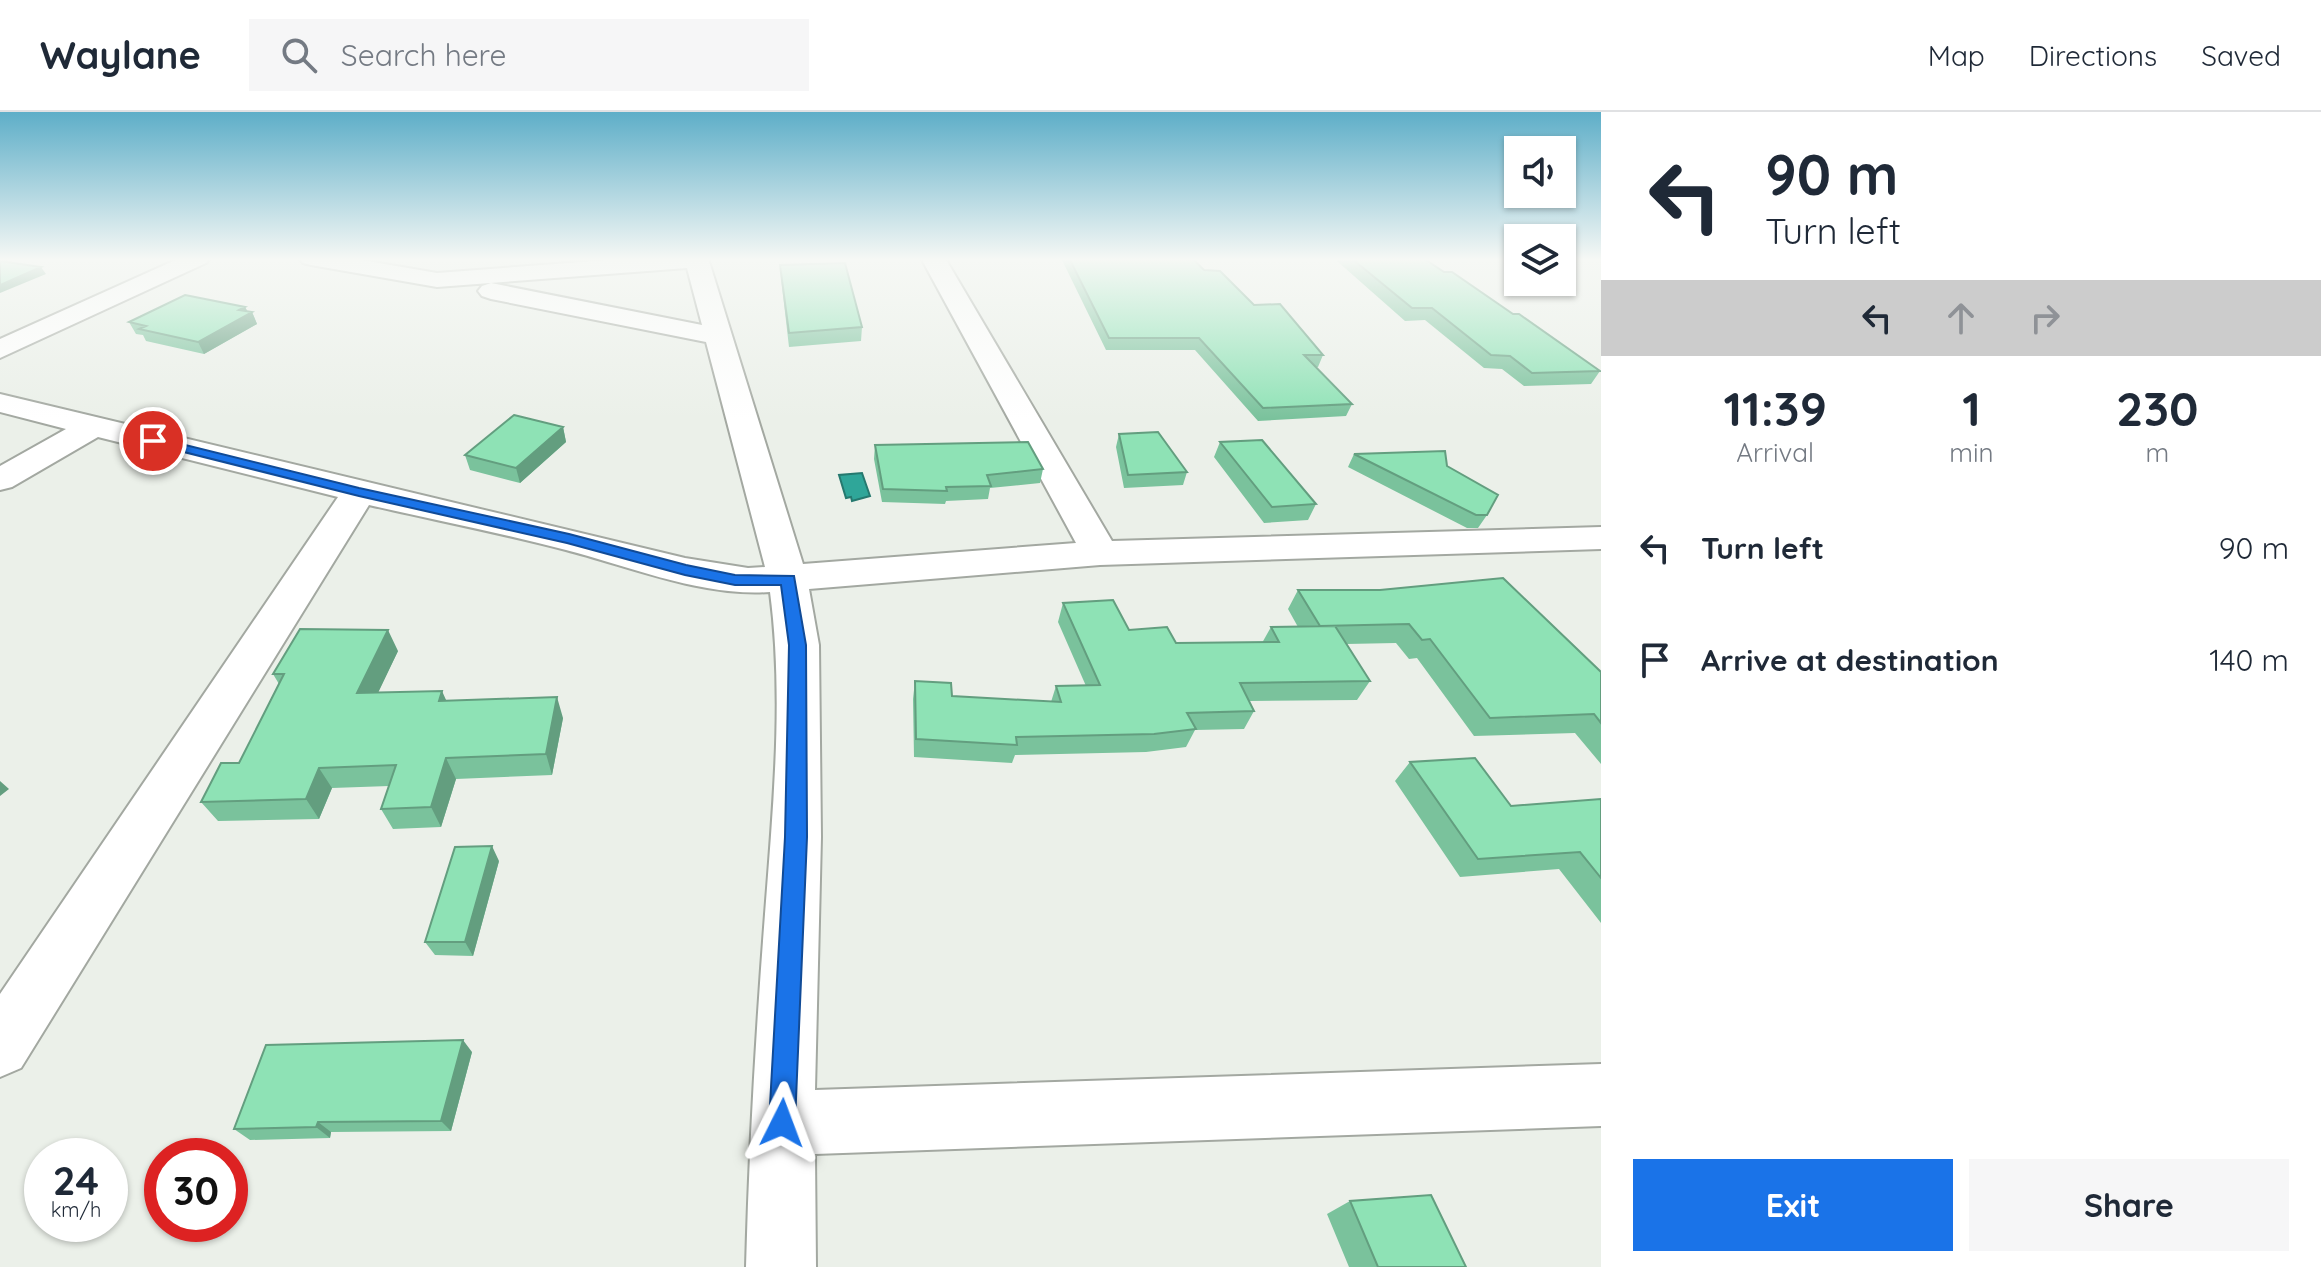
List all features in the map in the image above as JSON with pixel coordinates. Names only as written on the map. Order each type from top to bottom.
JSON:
[{"type":"street","points":[[0,350],[82,312]]},
{"type":"street","points":[[596,312],[716,336]]},
{"type":"street","points":[[710,312],[788,579],[798,645],[796,821],[782,1123],[781,1267]]},
{"type":"street","points":[[964,312],[1100,553]]},
{"type":"street","points":[[0,403],[359,492],[569,539],[712,576],[748,581],[855,570],[1100,553],[1601,538]]},
{"type":"street","points":[[0,480],[94,426]]},
{"type":"street","points":[[0,1047],[359,492]]},
{"type":"street","points":[[782,1123],[1601,1095]]},
{"type":"water","points":[[862,473],[870,496],[852,501],[851,497],[846,498],[839,475]]},
{"type":"building","points":[[150,312],[252,312],[198,342],[139,329],[146,326],[129,322]]},
{"type":"building","points":[[786,312],[858,312],[862,327],[789,333]]},
{"type":"building","points":[[1096,312],[1287,312],[1323,355],[1304,355],[1352,404],[1263,408],[1199,338],[1109,338]]},
{"type":"building","points":[[1437,312],[1519,314],[1600,371],[1532,373],[1510,356],[1491,355]]},
{"type":"building","points":[[514,415],[563,427],[516,468],[465,455]]},
{"type":"building","points":[[1158,432],[1187,472],[1128,475],[1119,434]]},
{"type":"building","points":[[1262,440],[1316,504],[1272,507],[1220,442]]},
{"type":"building","points":[[1028,442],[1043,469],[987,475],[991,486],[946,487],[947,491],[883,489],[875,445]]},
{"type":"building","points":[[1445,451],[1447,466],[1498,495],[1487,515],[1476,515],[1354,454]]},
{"type":"building","points":[[1503,578],[1601,672],[1601,723],[1594,714],[1490,718],[1430,639],[1422,640],[1409,624],[1320,626],[1298,590],[1380,590]]},
{"type":"building","points":[[1113,600],[1129,630],[1167,627],[1176,643],[1279,642],[1271,627],[1335,626],[1370,681],[1240,683],[1254,711],[1187,713],[1196,729],[1154,734],[1016,737],[1017,745],[916,739],[915,681],[951,683],[952,696],[1061,702],[1056,686],[1100,685],[1063,603]]},
{"type":"building","points":[[300,629],[388,630],[357,693],[442,691],[439,701],[557,697],[546,754],[446,758],[431,807],[381,809],[396,765],[319,768],[306,799],[201,802],[221,763],[239,763],[284,674],[273,674]]},
{"type":"building","points":[[1475,758],[1511,806],[1601,799],[1601,878],[1580,852],[1478,859],[1410,762]]},
{"type":"building","points":[[492,846],[465,942],[425,942],[455,847]]},
{"type":"building","points":[[463,1040],[441,1121],[318,1122],[316,1127],[234,1129],[266,1045]]},
{"type":"building","points":[[1431,1195],[1466,1267],[1378,1267],[1350,1201]]},
{"type":"route","points":[[153,441],[359,492],[569,539],[685,570],[735,580],[788,579],[798,645],[796,837],[782,1123]]}]
